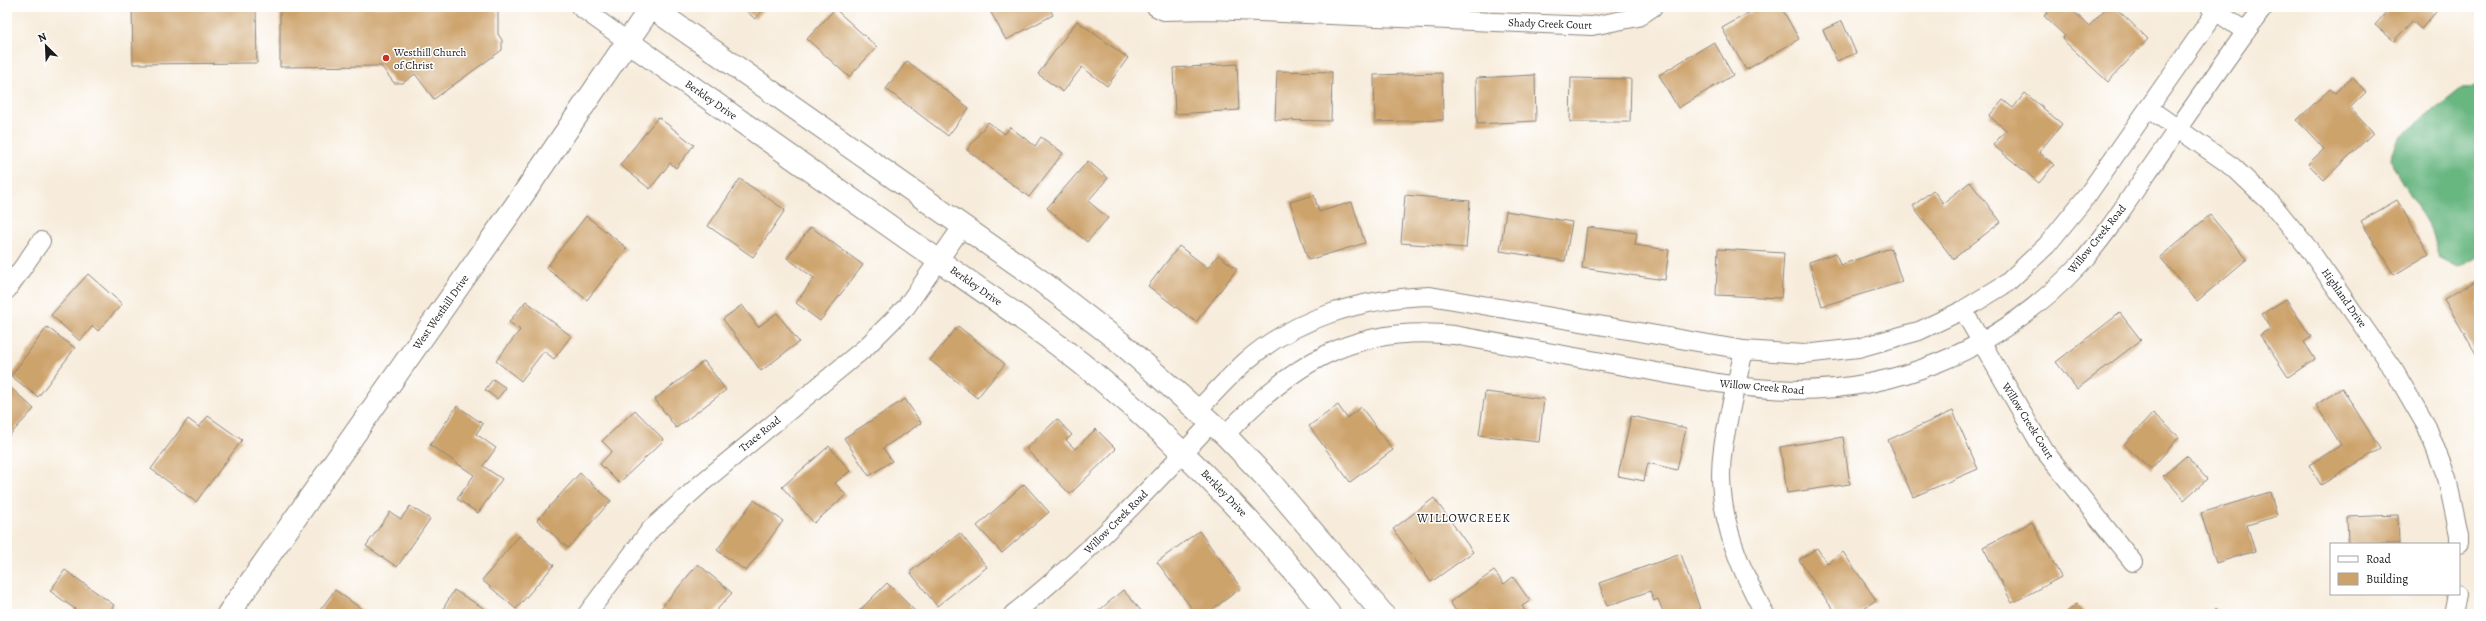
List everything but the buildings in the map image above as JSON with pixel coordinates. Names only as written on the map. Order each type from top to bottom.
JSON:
[{"type":"street","name":"Berkley Drive","points":[[580,7],[940,261],[1096,375],[1184,453],[1278,551],[1330,614]]},
{"type":"street","name":"West Westhill Drive","points":[[228,614],[515,206],[651,7]]},
{"type":"street","points":[[651,7],[962,227],[1041,280],[1121,343],[1212,422],[1273,485],[1383,614]]},
{"type":"street","name":"Shady Creek Court","points":[[1156,7],[1164,11],[1210,10],[1592,26],[1638,17],[1654,7]]},
{"type":"street","name":"Willow Creek Road","points":[[1212,422],[1269,391],[1289,375],[1313,360],[1357,343],[1382,336],[1406,333],[1429,332],[1454,335],[1737,386],[1810,390],[1886,381],[1923,369],[1981,343],[2017,320],[2051,292],[2081,263],[2110,226],[2264,7]]},
{"type":"street","points":[[2215,8],[2246,32]]},
{"type":"street","name":"Willow Creek Road","points":[[1013,614],[1056,580],[1100,540],[1184,453],[1212,422],[1246,361],[1286,333],[1311,320],[1344,309],[1374,300],[1430,296],[1744,350],[1804,354],[1858,348],[1919,331],[1963,310],[2007,283],[2047,245],[2081,203],[2148,108],[2215,8]]},
{"type":"street","name":"Highland Drive","points":[[2148,108],[2233,167],[2272,204],[2309,249],[2395,372],[2427,427],[2447,478],[2459,535],[2459,543]]},
{"type":"street","name":"Trace Road","points":[[587,614],[651,529],[703,482],[866,347],[906,307],[940,261],[962,227]]},
{"type":"street","points":[[7,290],[41,242]]},
{"type":"street","name":"Willow Creek Court","points":[[1963,310],[2043,449],[2133,562]]},
{"type":"street","points":[[1744,350],[1723,449],[1723,495],[1730,540],[1748,583],[1765,614]]},
{"type":"street","points":[[2453,614],[2457,595]]},
{"type":"green space","points":[[2479,87],[2479,255],[2458,267],[2439,257],[2430,228],[2393,167],[2391,157],[2399,138],[2462,88]]},
{"type":"place","name":"Westhill Church of Christ","points":[[386,58]]},
{"type":"district","name":"WILLOWCREEK","points":[[1464,518]]}]
